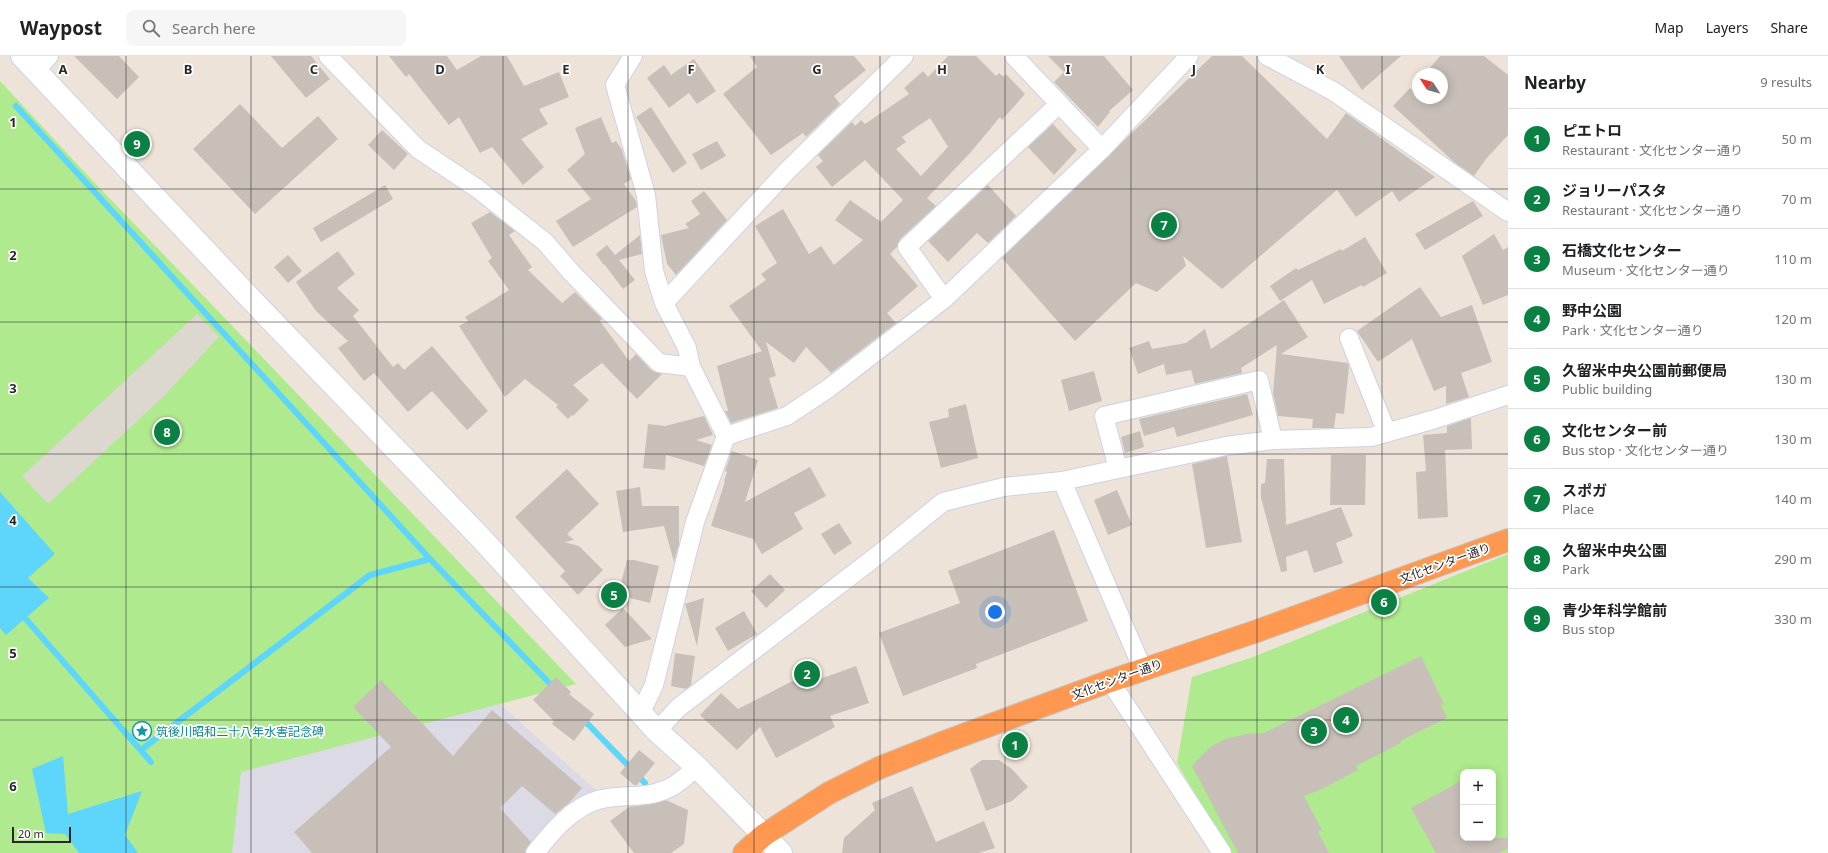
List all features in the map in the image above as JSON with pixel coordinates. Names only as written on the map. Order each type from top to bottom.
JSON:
[{"type":"highway","name":"文化センター通り","points":[[744,853],[764,835],[829,792],[879,768],[947,741],[1143,670],[1252,633],[1508,540]]},
{"type":"street","points":[[633,56],[615,85],[646,194],[654,271],[664,303],[687,348],[691,367],[726,436],[695,522],[654,685],[641,712]]},
{"type":"street","points":[[664,303],[786,172],[904,56]]},
{"type":"street","points":[[726,436],[787,416],[829,388],[944,299],[1102,149],[1189,56]]},
{"type":"street","points":[[1267,56],[1333,91],[1508,212]]},
{"type":"street","points":[[1021,59],[1059,104],[1102,149]]},
{"type":"street","points":[[338,60],[418,149],[478,189],[545,242],[570,272],[659,363],[691,367]]},
{"type":"street","points":[[36,61],[246,295],[480,537],[657,731],[697,767],[781,853]]},
{"type":"street","points":[[944,299],[908,247],[1059,104]]},
{"type":"street","points":[[1349,338],[1387,433]]},
{"type":"street","points":[[1118,469],[1104,416],[1259,380],[1273,440]]},
{"type":"street","points":[[657,731],[678,708],[878,555],[943,502],[1004,487],[1062,482],[1226,446],[1273,440],[1371,437],[1432,420],[1508,395]]},
{"type":"street","points":[[1062,482],[1143,670]]},
{"type":"street","points":[[1110,682],[1222,853]]},
{"type":"street","points":[[535,853],[551,833],[575,812],[598,800],[646,794],[668,789],[697,767]]},
{"type":"shaded area","points":[[197,314],[219,337],[163,397],[48,504],[22,476]]},
{"type":"shaded area","points":[[349,656],[482,688],[596,790],[555,825],[530,853],[215,853],[203,798]]},
{"type":"green space","points":[[0,81],[92,180],[576,684],[241,772],[232,853],[0,853]]},
{"type":"green space","points":[[1508,554],[1508,853],[1230,853],[1177,763],[1192,677],[1253,657]]},
{"type":"water","points":[[0,492],[55,554],[28,578],[49,598],[6,635],[0,628]]},
{"type":"water","points":[[63,756],[68,814],[142,791],[125,835],[138,853],[79,853],[65,834],[46,833],[32,769]]},
{"type":"building","points":[[74,56],[119,56],[139,77],[117,99]]},
{"type":"building","points":[[271,56],[311,56],[330,79],[306,98]]},
{"type":"building","points":[[389,56],[447,56],[457,70],[481,56],[507,56],[524,86],[559,72],[569,97],[539,109],[548,124],[521,139],[544,167],[523,185],[492,147],[480,153],[459,117],[449,125],[409,74],[406,77]]},
{"type":"building","points":[[750,56],[854,56],[866,70],[834,96],[840,104],[806,137],[803,133],[771,155],[723,94],[757,67]]},
{"type":"building","points":[[948,56],[976,56],[996,76],[999,73],[1004,77],[1006,74],[1025,94],[1002,120],[1000,117],[971,152],[927,198],[936,206],[900,239],[897,247],[890,254],[918,286],[887,313],[896,323],[831,373],[806,347],[794,363],[766,342],[776,376],[769,378],[778,408],[731,423],[725,411],[728,411],[717,366],[762,351],[729,306],[766,280],[761,274],[777,263],[755,226],[783,209],[809,254],[821,246],[834,265],[863,240],[835,220],[850,200],[881,222],[903,200],[865,160],[832,187],[816,167],[823,161],[818,155],[852,122],[855,126],[861,120],[865,124],[909,94],[904,88],[923,71],[928,77]],"holes":[[[930,118],[948,147],[921,176],[896,149],[906,142],[902,137]]]},
{"type":"building","points":[[1048,56],[1104,56],[1133,90],[1109,111],[1110,112],[1098,127],[1054,82],[1064,72]]},
{"type":"building","points":[[1212,56],[1242,56],[1327,139],[1346,113],[1435,177],[1399,202],[1392,191],[1356,217],[1337,190],[1222,289],[1183,256],[1186,266],[1157,292],[1136,283],[1075,341],[1002,258]]},
{"type":"building","points":[[1339,56],[1401,56],[1362,90]]},
{"type":"building","points":[[1440,56],[1484,56],[1508,75],[1508,135],[1486,159],[1474,176],[1454,162],[1393,106],[1410,88],[1412,90],[1412,104],[1448,104],[1448,68],[1430,68]]},
{"type":"building","points":[[694,59],[716,91],[697,104],[689,93],[669,108],[647,78],[664,65],[671,75]]},
{"type":"building","points":[[240,104],[282,148],[318,116],[338,139],[255,214],[193,149]]},
{"type":"building","points":[[651,107],[687,163],[673,173],[636,117]]},
{"type":"building","points":[[601,117],[612,143],[616,141],[622,150],[631,179],[624,184],[636,201],[637,207],[573,247],[556,221],[591,199],[567,170],[585,154],[575,128]]},
{"type":"building","points":[[1053,124],[1077,150],[1054,175],[1028,147]]},
{"type":"building","points":[[382,130],[408,154],[394,170],[368,145]]},
{"type":"building","points":[[717,141],[726,156],[701,170],[692,154]]},
{"type":"building","points":[[385,185],[393,199],[321,242],[313,228]]},
{"type":"building","points":[[988,185],[1016,216],[988,243],[977,233],[948,262],[928,241]]},
{"type":"building","points":[[704,191],[727,220],[676,275],[667,264],[661,235],[689,228],[685,224],[700,214],[691,201]]},
{"type":"building","points":[[1473,201],[1483,216],[1425,250],[1415,234]]},
{"type":"building","points":[[490,212],[515,231],[509,235],[532,267],[528,270],[562,303],[575,292],[602,319],[600,321],[629,361],[636,354],[651,370],[662,374],[637,399],[602,363],[573,385],[589,400],[568,419],[556,407],[558,405],[525,379],[505,397],[459,326],[468,321],[465,317],[509,290],[488,261],[492,258],[471,223]]},
{"type":"building","points":[[1494,234],[1503,250],[1508,247],[1508,295],[1483,305],[1462,256]]},
{"type":"building","points":[[640,235],[642,254],[619,260],[635,280],[623,289],[604,264],[601,265],[603,264],[596,254],[607,245],[615,255]]},
{"type":"building","points":[[1365,237],[1387,273],[1363,287],[1362,285],[1324,304],[1312,280],[1280,301],[1270,286],[1296,268],[1298,270],[1341,249],[1342,251]]},
{"type":"building","points":[[338,251],[355,274],[337,288],[359,310],[353,316],[393,367],[398,363],[404,370],[432,346],[488,411],[467,430],[432,391],[408,412],[374,373],[364,381],[338,348],[348,341],[316,311],[296,282]]},
{"type":"building","points":[[288,255],[302,271],[288,283],[274,267]]},
{"type":"building","points":[[1420,287],[1441,317],[1472,305],[1492,362],[1461,373],[1469,397],[1446,404],[1446,386],[1434,391],[1412,339],[1378,362],[1357,331]]},
{"type":"building","points":[[1284,300],[1308,337],[1281,354],[1348,363],[1349,367],[1344,414],[1336,413],[1334,428],[1312,428],[1313,419],[1278,416],[1273,393],[1277,345],[1241,368],[1242,373],[1195,384],[1191,370],[1166,375],[1164,364],[1138,374],[1129,348],[1149,341],[1152,349],[1186,343],[1205,329],[1211,349]]},
{"type":"building","points":[[1094,371],[1102,401],[1069,411],[1061,380]]},
{"type":"building","points":[[1247,394],[1253,415],[1177,437],[1174,427],[1144,436],[1139,419]]},
{"type":"building","points":[[966,404],[978,458],[941,468],[929,422],[949,417],[948,409]]},
{"type":"building","points":[[704,416],[713,435],[696,440],[712,445],[704,466],[666,455],[665,470],[643,468],[648,424],[665,426]]},
{"type":"building","points":[[1471,418],[1472,449],[1445,450],[1448,517],[1418,519],[1416,472],[1426,471],[1423,435],[1447,433],[1447,426]]},
{"type":"building","points":[[1140,431],[1144,447],[1125,453],[1121,437]]},
{"type":"building","points":[[732,451],[758,460],[745,502],[810,467],[826,496],[794,513],[803,529],[762,554],[753,539],[711,526],[725,481],[727,472],[725,471]]},
{"type":"building","points":[[1331,455],[1366,455],[1365,505],[1330,505]]},
{"type":"building","points":[[1227,456],[1242,542],[1206,548],[1192,464]]},
{"type":"building","points":[[1267,459],[1284,459],[1286,525],[1341,507],[1353,536],[1336,543],[1343,563],[1314,573],[1307,550],[1286,557],[1287,571],[1281,572],[1261,498],[1261,484],[1265,483]]},
{"type":"building","points":[[567,469],[599,504],[567,534],[574,540],[564,542],[579,546],[603,570],[578,595],[560,576],[565,571],[515,517]]},
{"type":"building","points":[[640,487],[642,506],[679,506],[679,544],[674,562],[664,526],[623,532],[616,491]]},
{"type":"building","points":[[1117,490],[1132,525],[1108,535],[1094,500]]},
{"type":"building","points":[[839,523],[852,543],[834,555],[821,534]]},
{"type":"building","points":[[1054,530],[1088,621],[976,664],[977,668],[903,696],[879,633],[960,603],[948,571]]},
{"type":"building","points":[[627,560],[634,560],[659,566],[650,603],[618,595]]},
{"type":"building","points":[[770,574],[785,590],[766,608],[751,591]]},
{"type":"building","points":[[704,598],[697,646],[685,604]]},
{"type":"building","points":[[623,608],[652,639],[625,647],[605,625]]},
{"type":"building","points":[[744,611],[757,634],[728,651],[715,628]]},
{"type":"building","points":[[675,653],[695,656],[691,685],[686,689],[671,686]]},
{"type":"building","points":[[1421,656],[1444,704],[1441,705],[1447,718],[1400,741],[1401,743],[1356,766],[1358,770],[1322,789],[1304,796],[1322,830],[1318,832],[1329,853],[1238,853],[1192,766],[1201,756],[1212,746],[1225,739],[1246,734],[1264,733]]},
{"type":"building","points":[[856,666],[869,703],[830,716],[835,727],[776,758],[760,727],[737,750],[700,715],[721,693],[738,709],[808,673],[812,682]]},
{"type":"building","points":[[556,677],[571,692],[569,694],[594,714],[574,741],[552,724],[554,721],[533,700]]},
{"type":"building","points":[[381,680],[453,756],[492,710],[582,788],[570,802],[555,814],[522,786],[500,808],[531,842],[525,853],[312,853],[294,832],[391,747],[353,707]]},
{"type":"building","points":[[639,750],[655,763],[637,785],[634,785],[620,773]]},
{"type":"building","points":[[982,760],[999,760],[1012,769],[1028,787],[1012,801],[986,811],[970,769]]},
{"type":"building","points":[[1460,782],[1460,841],[1496,841],[1496,838],[1508,838],[1508,848],[1499,853],[1436,853],[1411,808]]},
{"type":"building","points":[[912,786],[936,842],[984,821],[995,848],[979,853],[842,853],[844,838],[875,810],[872,803]]},
{"type":"building","points":[[666,800],[688,810],[684,844],[671,853],[634,853],[610,821],[629,807],[652,804]]},
{"type":"waterway","points":[[16,106],[430,559],[555,689]]},
{"type":"waterway","points":[[141,750],[370,575],[430,559]]},
{"type":"waterway","points":[[25,618],[151,762]]},
{"type":"waterway","points":[[582,718],[645,783]]},
{"type":"place","name":"青少年科学館前","points":[[137,144]]},
{"type":"place","name":"スポガ","points":[[1164,225]]},
{"type":"place","name":"久留米中央公園","points":[[167,432]]},
{"type":"place","name":"久留米中央公園前郵便局","points":[[614,595]]},
{"type":"place","name":"文化センター前","points":[[1384,602]]},
{"type":"place","name":"ジョリーパスタ","points":[[807,674]]},
{"type":"place","name":"野中公園","points":[[1346,720]]},
{"type":"place","name":"筑後川昭和二十八年水害記念碑","points":[[142,731]]},
{"type":"place","name":"石橋文化センター","points":[[1314,731]]},
{"type":"place","name":"ピエトロ","points":[[1015,745]]}]
